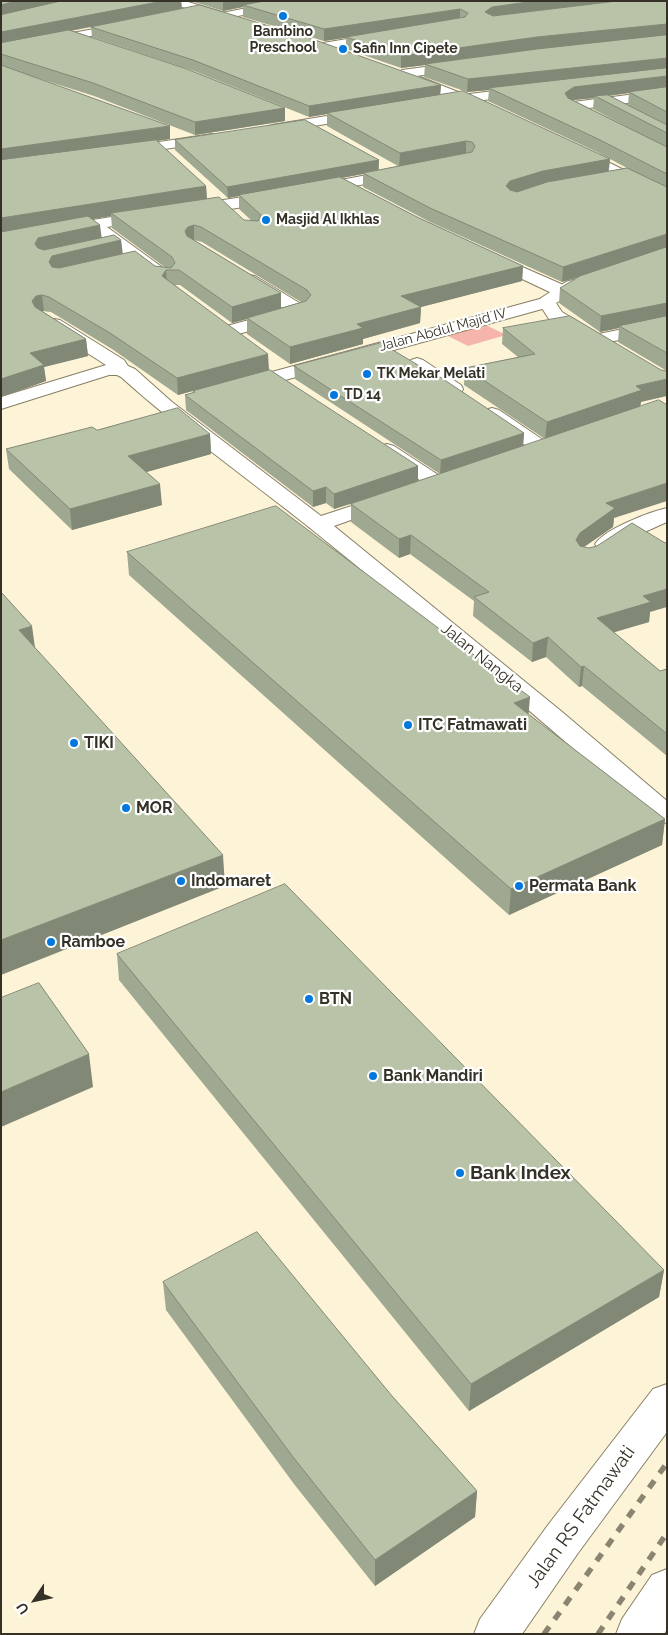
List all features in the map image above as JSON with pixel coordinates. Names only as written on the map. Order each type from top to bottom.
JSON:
[{"type":"street","points":[[172,1],[247,23]]},
{"type":"street","points":[[222,16],[301,1]]},
{"type":"street","points":[[178,15],[203,10]]},
{"type":"street","points":[[1,50],[141,23]]},
{"type":"street","points":[[349,56],[319,45],[400,34]]},
{"type":"street","points":[[73,37],[97,45]]},
{"type":"street","points":[[479,63],[398,73],[465,98],[500,114]]},
{"type":"street","points":[[428,104],[534,90]]},
{"type":"street","points":[[590,117],[573,106],[667,94]]},
{"type":"street","points":[[608,101],[624,111]]},
{"type":"street","points":[[260,130],[378,111]]},
{"type":"street","points":[[280,112],[324,132]]},
{"type":"street","points":[[167,131],[194,141]]},
{"type":"street","points":[[113,153],[222,136]]},
{"type":"street","points":[[566,146],[667,197]]},
{"type":"street","points":[[160,147],[175,160]]},
{"type":"street","points":[[381,164],[397,174]]},
{"type":"street","points":[[178,212],[414,170]]},
{"type":"street","points":[[601,182],[627,176]]},
{"type":"street","points":[[341,184],[364,197]]},
{"type":"street","points":[[211,192],[239,218]]},
{"type":"street","points":[[1,240],[159,214]]},
{"type":"street","points":[[93,224],[166,278]]},
{"type":"street","points":[[101,247],[119,243]]},
{"type":"street","points":[[500,248],[567,288]]},
{"type":"street","points":[[477,252],[567,288]]},
{"type":"street","points":[[619,354],[555,315],[547,302],[567,288],[667,254]]},
{"type":"street","points":[[123,263],[141,258]]},
{"type":"street","points":[[228,331],[300,311],[234,271]]},
{"type":"street","name":"Jalan Abdul Majid IV","points":[[224,391],[279,371],[547,302]]},
{"type":"street","name":"Jalan Nangka","points":[[44,318],[118,364],[120,369],[128,373],[165,406],[318,524],[552,716],[667,815]]},
{"type":"street","points":[[212,319],[244,341]]},
{"type":"street","points":[[596,340],[667,325]]},
{"type":"street","points":[[417,364],[542,448]]},
{"type":"street","points":[[1,403],[107,370],[120,369]]},
{"type":"street","points":[[279,371],[299,393]]},
{"type":"street","points":[[165,406],[188,400]]},
{"type":"street","points":[[318,524],[446,481],[371,440]]},
{"type":"street","points":[[587,558],[618,536],[667,514]]},
{"type":"street","name":"Jalan RS Fatmawati","points":[[496,1634],[563,1539],[667,1400]]},
{"type":"street","points":[[638,1634],[667,1590]]},
{"type":"shaded area","points":[[486,325],[506,335],[468,346],[448,336]]},
{"type":"building","points":[[1,1],[16,1],[1,5]]},
{"type":"building","points":[[61,1],[163,1],[1,32],[1,15]]},
{"type":"building","points":[[265,1],[535,1],[492,7],[485,12],[493,16],[617,1],[667,1],[667,24],[537,37],[401,56],[346,37],[465,17],[468,13],[460,9],[324,29],[243,5]]},
{"type":"building","points":[[200,5],[318,41],[441,85],[309,106],[193,60],[91,27]]},
{"type":"building","points":[[69,30],[184,68],[285,108],[195,122],[93,83],[1,54],[1,43]]},
{"type":"building","points":[[667,35],[667,58],[468,79],[425,64],[537,49]]},
{"type":"building","points":[[1,65],[170,126],[1,149]]},
{"type":"building","points":[[667,68],[667,76],[574,87],[565,93],[568,98],[667,147],[667,174],[489,88]]},
{"type":"building","points":[[667,87],[667,112],[629,92]]},
{"type":"building","points":[[463,91],[610,159],[543,171],[510,181],[506,186],[510,190],[517,192],[547,182],[627,168],[667,187],[667,234],[563,267],[430,208],[363,173],[472,152],[475,146],[472,142],[466,141],[400,153],[327,113]]},
{"type":"building","points":[[608,95],[667,125],[667,133],[595,96]]},
{"type":"building","points":[[305,120],[379,160],[227,187],[175,140]]},
{"type":"building","points":[[156,140],[206,186],[1,218],[1,160]]},
{"type":"building","points":[[340,177],[417,217],[523,266],[401,296],[421,307],[357,324],[363,328],[290,347],[247,318],[306,301],[311,295],[307,290],[201,227],[194,225],[188,227],[185,231],[187,236],[281,293],[232,307],[179,270],[166,270],[162,276],[268,354],[177,378],[110,333],[49,297],[42,295],[36,296],[32,301],[35,307],[86,339],[30,353],[44,365],[1,379],[1,232],[88,216],[100,225],[38,238],[35,244],[38,248],[44,250],[114,235],[121,240],[52,256],[49,262],[52,267],[59,268],[135,251],[155,266],[171,268],[175,263],[172,257],[111,213],[219,197],[244,220],[258,221],[261,215],[239,195]]},
{"type":"building","points":[[667,247],[667,303],[601,316],[560,288],[580,276]]},
{"type":"building","points":[[570,316],[661,370],[667,371],[667,379],[636,386],[642,390],[547,422],[465,368],[535,354],[503,328]]},
{"type":"building","points":[[667,316],[667,353],[619,326]]},
{"type":"building","points":[[381,343],[440,377],[524,433],[441,460],[294,366]]},
{"type":"building","points":[[270,370],[418,466],[334,494],[326,487],[313,491],[185,395],[195,392],[193,391]]},
{"type":"building","points":[[659,400],[667,405],[667,483],[606,503],[615,508],[580,533],[576,540],[580,546],[589,548],[597,546],[632,523],[665,543],[667,542],[667,589],[643,596],[651,602],[597,618],[660,671],[667,669],[667,734],[584,666],[581,667],[548,637],[533,643],[474,597],[489,592],[411,535],[399,539],[351,504]]},
{"type":"building","points":[[178,408],[210,434],[128,456],[160,484],[70,509],[6,449],[92,427],[97,430]]},
{"type":"building","name":"ITC Fatmawati","points":[[276,506],[530,697],[514,703],[665,819],[511,889],[127,552]]},
{"type":"building","points":[[1,592],[32,626],[19,630],[223,855],[1,940]]},
{"type":"building","points":[[285,884],[664,1270],[471,1384],[117,954]]},
{"type":"building","points":[[39,983],[89,1054],[1,1092],[1,998]]},
{"type":"building","points":[[257,1232],[392,1396],[477,1491],[375,1560],[293,1457],[163,1282]]},
{"type":"railway","points":[[544,1634],[667,1463]]},
{"type":"railway","points":[[598,1634],[667,1533]]},
{"type":"place","name":"Bambino Preschool","points":[[283,16]]},
{"type":"place","name":"Safin Inn Cipete","points":[[343,49]]},
{"type":"place","name":"Masjid Al Ikhlas","points":[[266,220]]},
{"type":"place","name":"TK Mekar Melati","points":[[367,374]]},
{"type":"place","name":"TD 14","points":[[334,395]]},
{"type":"place","name":"ITC Fatmawati","points":[[408,725]]},
{"type":"place","name":"TIKI","points":[[74,743]]},
{"type":"place","name":"MOR","points":[[126,808]]},
{"type":"place","name":"Indomaret","points":[[181,881]]},
{"type":"place","name":"Permata Bank","points":[[519,886]]},
{"type":"place","name":"Ramboe","points":[[51,942]]},
{"type":"place","name":"BTN","points":[[309,999]]},
{"type":"place","name":"Bank Mandiri","points":[[373,1076]]},
{"type":"place","name":"Bank Index","points":[[460,1173]]}]
